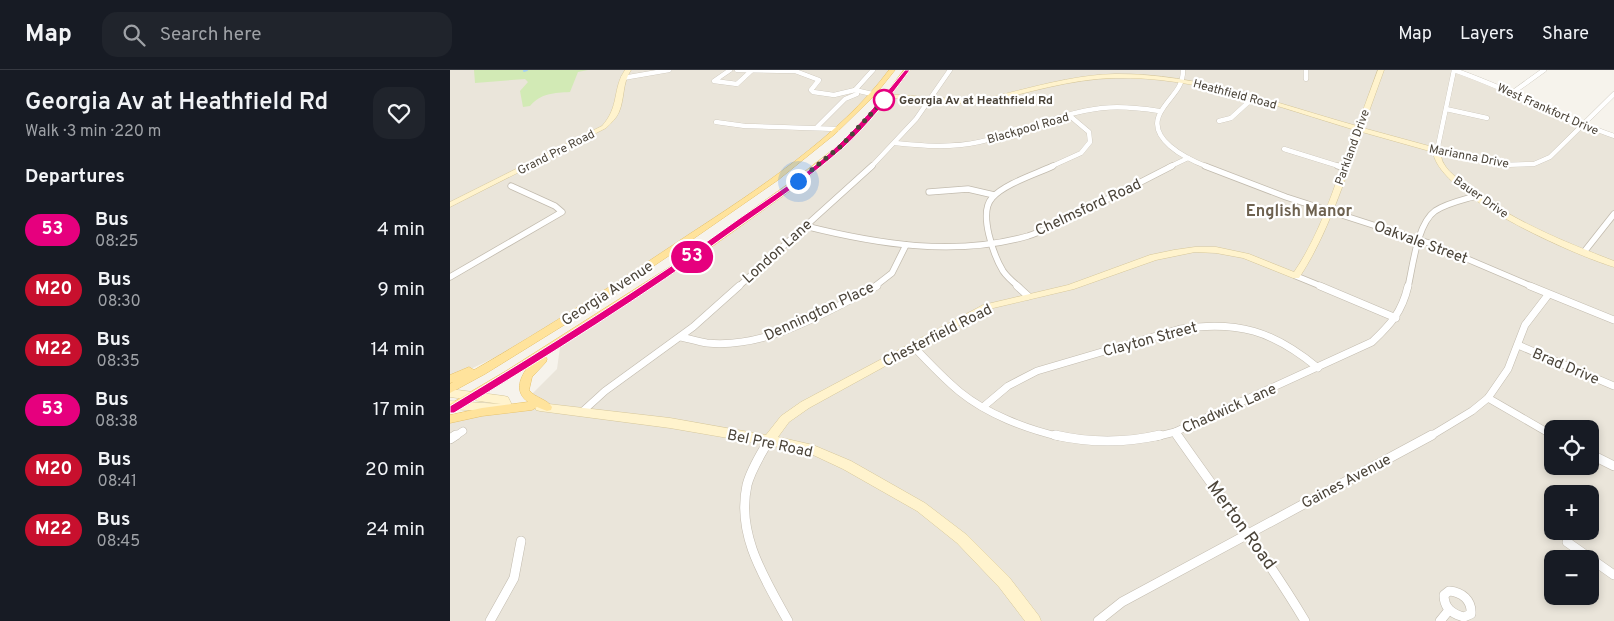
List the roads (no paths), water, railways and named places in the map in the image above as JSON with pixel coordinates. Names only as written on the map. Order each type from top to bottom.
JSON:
[{"type":"main road","name":"Georgia Avenue","points":[[450,391],[645,268],[767,186],[837,129],[872,94],[892,70]]},
{"type":"main road","name":"Georgia Avenue","points":[[452,406],[474,396],[694,256],[798,181],[841,146],[888,95],[907,70]]},
{"type":"main road","points":[[450,379],[541,335]]},
{"type":"main road","points":[[547,407],[529,397],[523,386],[532,368],[561,340]]},
{"type":"main road","points":[[450,419],[482,412],[532,406]]},
{"type":"street","name":"Grand Pre Road","points":[[450,205],[604,127],[615,115],[623,78],[628,70]]},
{"type":"street","points":[[623,78],[669,70]]},
{"type":"street","points":[[730,70],[714,81],[737,84],[751,71]]},
{"type":"street","points":[[737,70],[794,71],[819,80],[810,91],[836,94],[855,92],[872,94]]},
{"type":"street","points":[[817,127],[843,101],[855,92],[873,70]]},
{"type":"street","name":"London Lane","points":[[583,411],[596,398],[681,337],[895,143],[932,99],[950,70]]},
{"type":"street","points":[[1159,111],[1183,81],[1182,70]]},
{"type":"street","points":[[1306,70],[1306,79]]},
{"type":"street","name":"Parkland Drive","points":[[1296,276],[1308,258],[1329,210],[1381,70]]},
{"type":"street","points":[[1437,151],[1454,70]]},
{"type":"street","name":"West Frankfort Drive","points":[[1454,70],[1512,93],[1582,125],[1614,136]]},
{"type":"street","points":[[1512,93],[1544,70]]},
{"type":"street","name":"Heathfield Road","points":[[872,94],[984,101],[1052,84],[1100,77],[1138,77],[1183,81],[1253,98],[1359,129]]},
{"type":"street","points":[[836,94],[832,101],[843,101]]},
{"type":"street","points":[[836,94],[843,101]]},
{"type":"street","name":"Marianna Drive","points":[[1359,129],[1437,151],[1501,165],[1534,164],[1550,157],[1614,94]]},
{"type":"street","points":[[1219,121],[1232,118],[1253,98]]},
{"type":"street","name":"Blackpool Road","points":[[895,143],[931,146],[978,142],[1103,108],[1159,111]]},
{"type":"street","points":[[1446,109],[1487,118]]},
{"type":"street","name":"Oakvale Street","points":[[1159,111],[1156,125],[1160,136],[1171,147],[1188,158],[1250,184],[1419,239],[1465,257],[1548,295],[1614,320]]},
{"type":"street","points":[[1028,296],[1004,271],[992,243],[986,212],[988,202],[994,195],[1081,153],[1088,147],[1091,138],[1090,134],[1082,124],[1070,116]]},
{"type":"street","points":[[716,122],[745,126],[837,129]]},
{"type":"street","points":[[1284,149],[1344,168]]},
{"type":"street","name":"Bauer Drive","points":[[1437,151],[1439,162],[1443,169],[1476,196],[1519,222],[1614,264]]},
{"type":"street","name":"Chelmsford Road","points":[[805,226],[863,240],[906,244],[948,246],[992,243],[1027,236],[1052,226],[1188,158]]},
{"type":"street","points":[[450,277],[562,212],[555,206],[511,186]]},
{"type":"street","points":[[929,192],[968,189],[994,195]]},
{"type":"street","name":"Chadwick Lane","points":[[913,346],[948,382],[983,406],[1054,437],[1080,441],[1130,441],[1175,432],[1372,342],[1396,318],[1404,304],[1425,221],[1435,211],[1452,203],[1476,196]]},
{"type":"street","points":[[1584,252],[1614,214]]},
{"type":"street","name":"Dennington Place","points":[[681,337],[694,342],[724,345],[754,341],[780,333],[877,286],[889,278],[901,261],[906,244]]},
{"type":"street","name":"Chesterfield Road","points":[[788,621],[748,542],[743,515],[747,484],[769,440],[786,419],[805,405],[986,307],[1069,288],[1148,258],[1186,249],[1213,250],[1238,254],[1396,318]]},
{"type":"street","name":"Gaines Avenue","points":[[1098,621],[1122,602],[1472,412],[1488,398],[1508,369],[1525,325],[1548,295]]},
{"type":"street","name":"Clayton Street","points":[[983,406],[1008,386],[1038,371],[1202,324],[1241,326],[1264,333],[1293,347],[1318,368]]},
{"type":"street","name":"Brad Drive","points":[[1518,345],[1614,386]]},
{"type":"street","name":"Bel Pre Road","points":[[450,391],[504,400],[507,405]]},
{"type":"street","points":[[1488,398],[1544,430]]},
{"type":"street","name":"Bel Pre Road","points":[[452,406],[497,408],[507,405],[583,411],[670,423],[769,440],[813,450],[847,465],[921,507],[962,539],[1004,582],[1034,621]]},
{"type":"street","points":[[450,438],[462,431]]},
{"type":"street","name":"Merton Road","points":[[1175,432],[1246,534],[1280,577],[1305,621]]},
{"type":"street","points":[[1599,458],[1614,466]]},
{"type":"street","points":[[490,621],[514,578],[521,540]]},
{"type":"street","points":[[1567,542],[1614,575]]},
{"type":"street","points":[[1440,621],[1449,610]]},
{"type":"place","name":"Georgia Av at Heathfield Rd","points":[[884,100]]},
{"type":"district","name":"English Manor","points":[[1299,210]]}]
